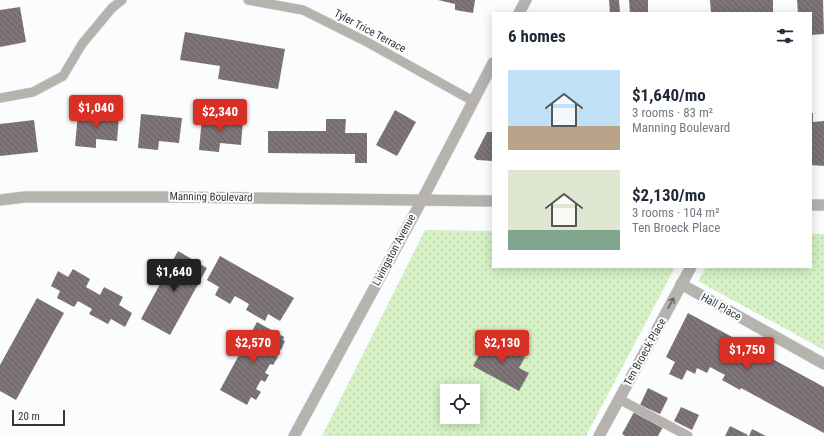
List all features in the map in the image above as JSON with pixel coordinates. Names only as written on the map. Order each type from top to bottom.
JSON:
[{"type":"street","points":[[520,12],[526,0]]},
{"type":"street","name":"Livingston Avenue","points":[[294,436],[422,200],[492,65]]},
{"type":"street","name":"Manning Boulevard","points":[[0,200],[25,197],[175,197],[492,201]]},
{"type":"street","points":[[812,204],[824,205]]},
{"type":"street","name":"Ten Broeck Place","points":[[599,436],[690,268]]},
{"type":"street","name":"Hall Place","points":[[681,284],[824,364]]},
{"type":"lane","points":[[0,98],[33,92],[63,76],[82,44],[112,8],[122,0]]},
{"type":"lane","name":"Tyler Trice Terrace","points":[[248,0],[303,10],[367,42],[473,101]]},
{"type":"lane","points":[[619,399],[688,436]]},
{"type":"green space","points":[[425,230],[492,231],[492,268],[674,268],[586,436],[322,436]]},
{"type":"green space","points":[[812,234],[824,234],[824,350],[698,281],[705,268],[812,268]]},
{"type":"building","points":[[438,0],[475,0],[473,13],[455,10],[455,4]]},
{"type":"building","points":[[609,0],[619,0],[620,12],[610,12]]},
{"type":"building","points":[[629,0],[648,0],[648,12],[630,12]]},
{"type":"building","points":[[710,0],[773,0],[773,12],[711,12]]},
{"type":"building","points":[[797,0],[823,0],[824,34],[812,35],[812,12],[798,12]]},
{"type":"building","points":[[20,7],[26,42],[0,47],[0,10]]},
{"type":"building","points":[[185,32],[285,49],[278,89],[218,79],[220,66],[180,60]]},
{"type":"building","points":[[395,110],[416,122],[397,156],[376,145]]},
{"type":"building","points":[[78,113],[119,116],[117,141],[96,139],[96,148],[75,146]]},
{"type":"building","points":[[812,113],[813,122],[824,121],[824,166],[812,165]]},
{"type":"building","points":[[141,114],[182,118],[179,143],[159,141],[158,150],[138,148]]},
{"type":"building","points":[[202,117],[243,120],[241,145],[220,143],[219,152],[199,150]]},
{"type":"building","points":[[326,119],[346,119],[345,133],[367,133],[367,163],[355,163],[355,154],[268,153],[268,131],[326,131]]},
{"type":"building","points":[[34,120],[38,152],[0,156],[0,124]]},
{"type":"building","points":[[487,132],[492,132],[492,161],[477,160],[474,157]]},
{"type":"building","points":[[178,251],[207,268],[170,335],[141,319]]},
{"type":"building","points":[[220,256],[294,298],[280,321],[268,314],[265,321],[246,310],[249,304],[235,296],[230,304],[215,295],[219,287],[207,280]]},
{"type":"building","points":[[73,269],[90,279],[86,287],[100,295],[104,287],[123,297],[119,305],[132,313],[125,327],[111,319],[108,324],[89,314],[92,309],[78,301],[74,307],[57,298],[60,291],[51,286],[58,271],[68,277]]},
{"type":"building","points":[[37,298],[64,313],[16,400],[0,391],[0,365]]},
{"type":"building","points":[[688,313],[824,387],[824,433],[741,388],[740,390],[722,380],[725,375],[710,367],[707,373],[697,368],[695,374],[687,370],[682,380],[669,374],[675,362],[666,357]]},
{"type":"building","points":[[257,322],[284,337],[283,340],[285,341],[281,350],[278,348],[275,355],[278,357],[273,365],[270,364],[265,373],[269,375],[265,382],[261,380],[256,389],[261,392],[256,400],[251,397],[247,405],[220,390]]},
{"type":"building","points":[[489,338],[525,357],[519,368],[529,373],[519,391],[473,366]]},
{"type":"building","points":[[648,388],[668,398],[660,414],[640,405]]},
{"type":"building","points":[[681,407],[699,415],[692,430],[674,421]]},
{"type":"building","points":[[634,412],[663,427],[658,436],[625,436],[622,434]]},
{"type":"building","points":[[730,426],[748,435],[725,436]]},
{"type":"building","points":[[752,429],[766,436],[749,436]]}]
